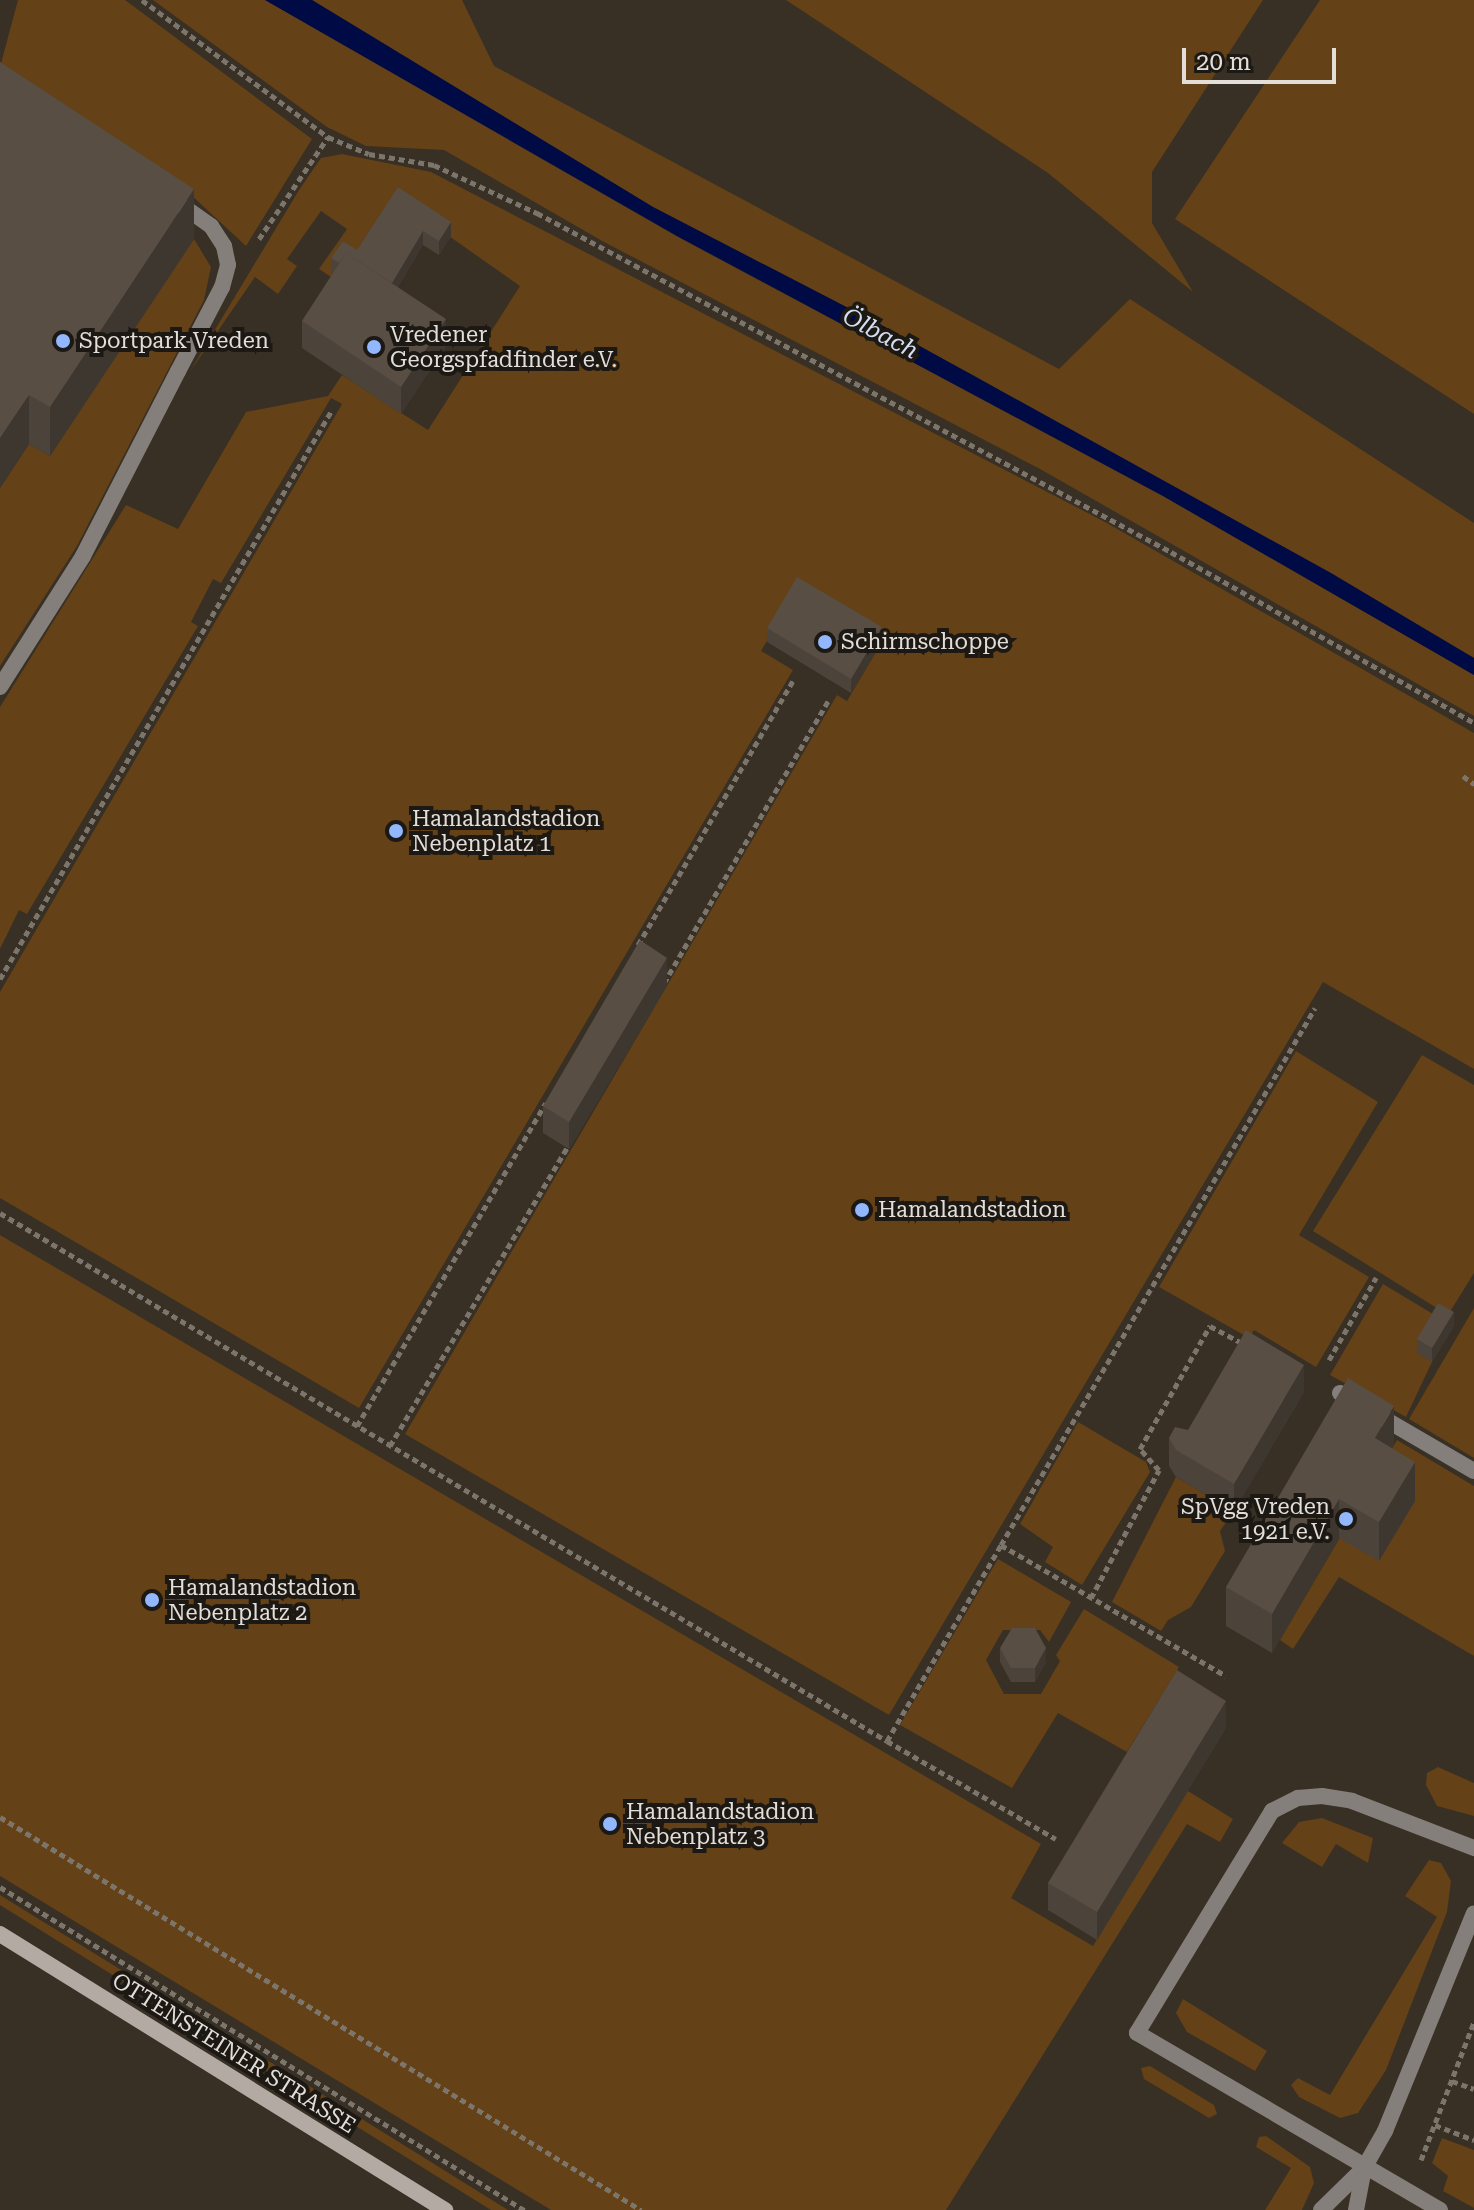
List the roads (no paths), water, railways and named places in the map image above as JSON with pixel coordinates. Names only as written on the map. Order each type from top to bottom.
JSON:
[{"type":"main road","name":"OTTENSTEINER STRASSE","points":[[0,1934],[445,2210]]},
{"type":"street","points":[[0,687],[83,556],[222,287],[228,265],[224,246],[211,226],[165,194]]},
{"type":"street","points":[[1340,1393],[1474,1471]]},
{"type":"street","points":[[1440,2210],[1137,2033],[1272,1811],[1298,1798],[1337,1798],[1474,1848]]},
{"type":"street","points":[[1356,2210],[1364,2168],[1424,2045],[1474,1913]]},
{"type":"street","points":[[1321,2210],[1364,2168]]},
{"type":"water","name":"Ölbach","points":[[265,0],[312,0],[653,207],[889,329],[1331,573],[1474,658],[1474,675],[1163,496],[677,236]]},
{"type":"place","name":"Sportpark Vreden","points":[[63,341]]},
{"type":"place","name":"Vredener Georgspfadfinder e.V.","points":[[374,347]]},
{"type":"place","name":"Schirmschoppe","points":[[825,642]]},
{"type":"place","name":"Hamalandstadion Nebenplatz 1","points":[[396,831]]},
{"type":"place","name":"Hamalandstadion","points":[[862,1210]]},
{"type":"place","name":"SpVgg Vreden 1921 e.V.","points":[[1346,1519]]},
{"type":"place","name":"Hamalandstadion Nebenplatz 2","points":[[152,1600]]},
{"type":"place","name":"Hamalandstadion Nebenplatz 3","points":[[610,1824]]}]
